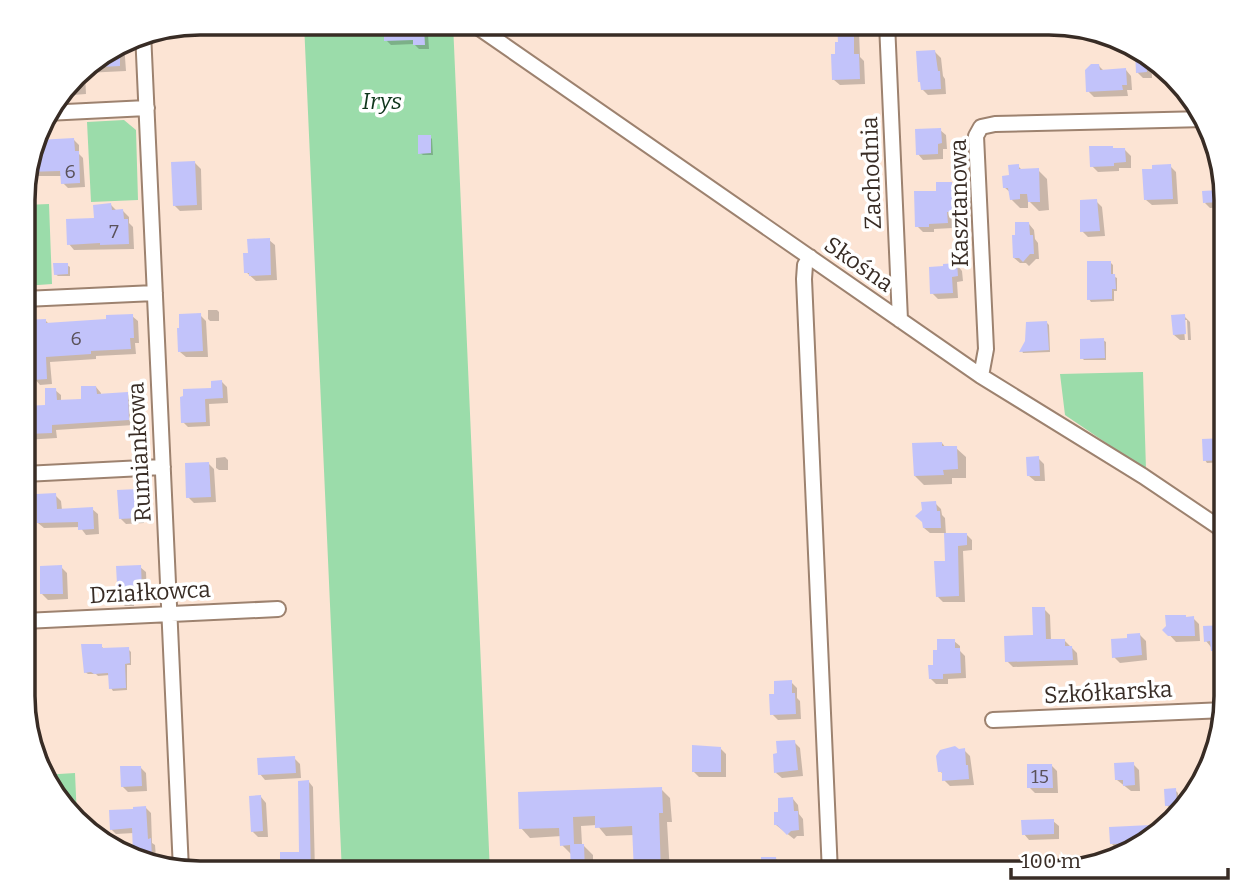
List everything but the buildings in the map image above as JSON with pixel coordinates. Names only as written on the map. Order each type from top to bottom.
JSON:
[{"type":"street","name":"Skośna","points":[[489,35],[981,376],[1143,476],[1214,524]]},
{"type":"street","name":"Zachodnia","points":[[888,35],[900,320]]},
{"type":"street","name":"Rumiankowa","points":[[145,45],[181,860]]},
{"type":"street","points":[[60,113],[147,108]]},
{"type":"street","name":"Kasztanowa","points":[[981,376],[986,349],[976,136],[981,127],[995,124],[1193,119]]},
{"type":"street","points":[[810,257],[805,265],[804,279],[829,861]]},
{"type":"street","points":[[35,298],[155,293]]},
{"type":"street","points":[[35,473],[163,467]]},
{"type":"street","name":"Działkowca","points":[[35,620],[278,609]]},
{"type":"street","name":"Szkółkarska","points":[[993,720],[1214,710]]},
{"type":"green space","name":"Irys","points":[[305,35],[454,35],[489,861],[341,861]]},
{"type":"green space","points":[[124,120],[136,130],[138,200],[91,202],[87,122]]},
{"type":"green space","points":[[49,204],[52,284],[35,285],[35,205]]},
{"type":"green space","points":[[1143,372],[1146,470],[1065,415],[1060,374]]},
{"type":"green space","points":[[75,773],[76,805],[63,788],[55,774]]}]
